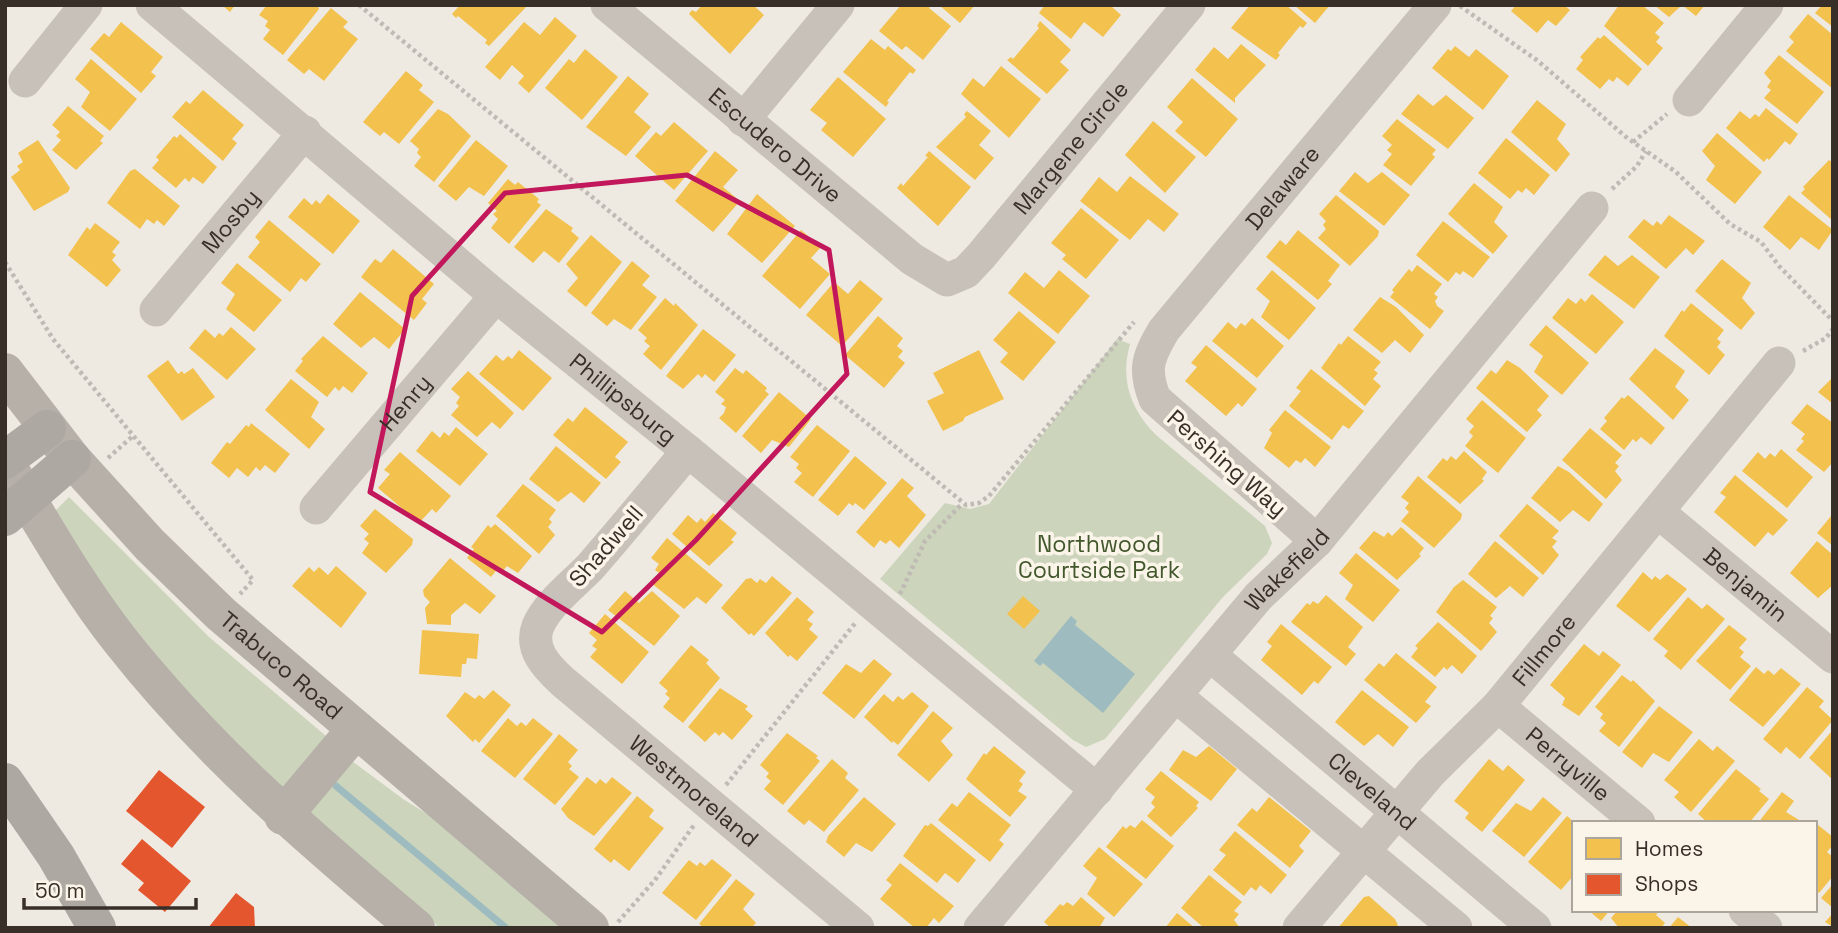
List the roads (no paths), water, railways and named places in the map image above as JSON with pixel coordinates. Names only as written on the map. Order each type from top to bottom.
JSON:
[{"type":"highway","points":[[5,461],[47,429]]},
{"type":"highway","points":[[16,507],[88,460]]},
{"type":"highway","points":[[5,782],[56,856],[97,928]]},
{"type":"main road","name":"Trabuco Road","points":[[5,372],[47,429],[88,460],[150,545],[221,614],[590,928]]},
{"type":"main road","points":[[5,461],[16,507],[119,640],[220,755],[283,816],[416,928]]},
{"type":"main road","points":[[283,816],[356,729]]},
{"type":"street","points":[[25,82],[86,5]]},
{"type":"street","name":"Phillipsburg","points":[[152,5],[496,296],[688,450],[1097,790]]},
{"type":"street","name":"Escudero Drive","points":[[607,5],[912,259],[947,280]]},
{"type":"street","points":[[743,120],[838,5]]},
{"type":"street","name":"Margene Circle","points":[[947,280],[966,272],[981,256],[1189,5]]},
{"type":"street","name":"Delaware","points":[[1147,377],[1151,352],[1164,330],[1436,5]]},
{"type":"street","points":[[1689,100],[1767,5]]},
{"type":"street","name":"Mosby","points":[[156,310],[305,132]]},
{"type":"street","name":"Wakefield","points":[[980,928],[1258,597],[1318,541],[1592,208]]},
{"type":"street","name":"Henry","points":[[316,508],[496,296]]},
{"type":"street","name":"Fillmore","points":[[1299,928],[1430,773],[1498,706],[1779,363]]},
{"type":"street","name":"Pershing Way","points":[[1147,377],[1155,399],[1318,541]]},
{"type":"street","name":"Shadwell","points":[[537,648],[538,627],[551,608],[591,566],[688,450]]},
{"type":"street","name":"Benjamin","points":[[1658,512],[1833,657]]},
{"type":"street","name":"Westmoreland","points":[[537,648],[545,666],[562,681],[858,928]]},
{"type":"street","name":"Cleveland","points":[[1210,655],[1535,928]]},
{"type":"street","points":[[1176,696],[1457,928]]},
{"type":"street","name":"Perryville","points":[[1498,706],[1637,821]]},
{"type":"street","points":[[1747,912],[1766,928]]},
{"type":"water","points":[[1071,616],[1077,621],[1075,625],[1135,674],[1103,713],[1043,663],[1040,666],[1034,661]]},
{"type":"waterway","points":[[336,786],[506,928]]},
{"type":"park label","name":"Northwood Courtside Park","points":[[1099,557]]}]
